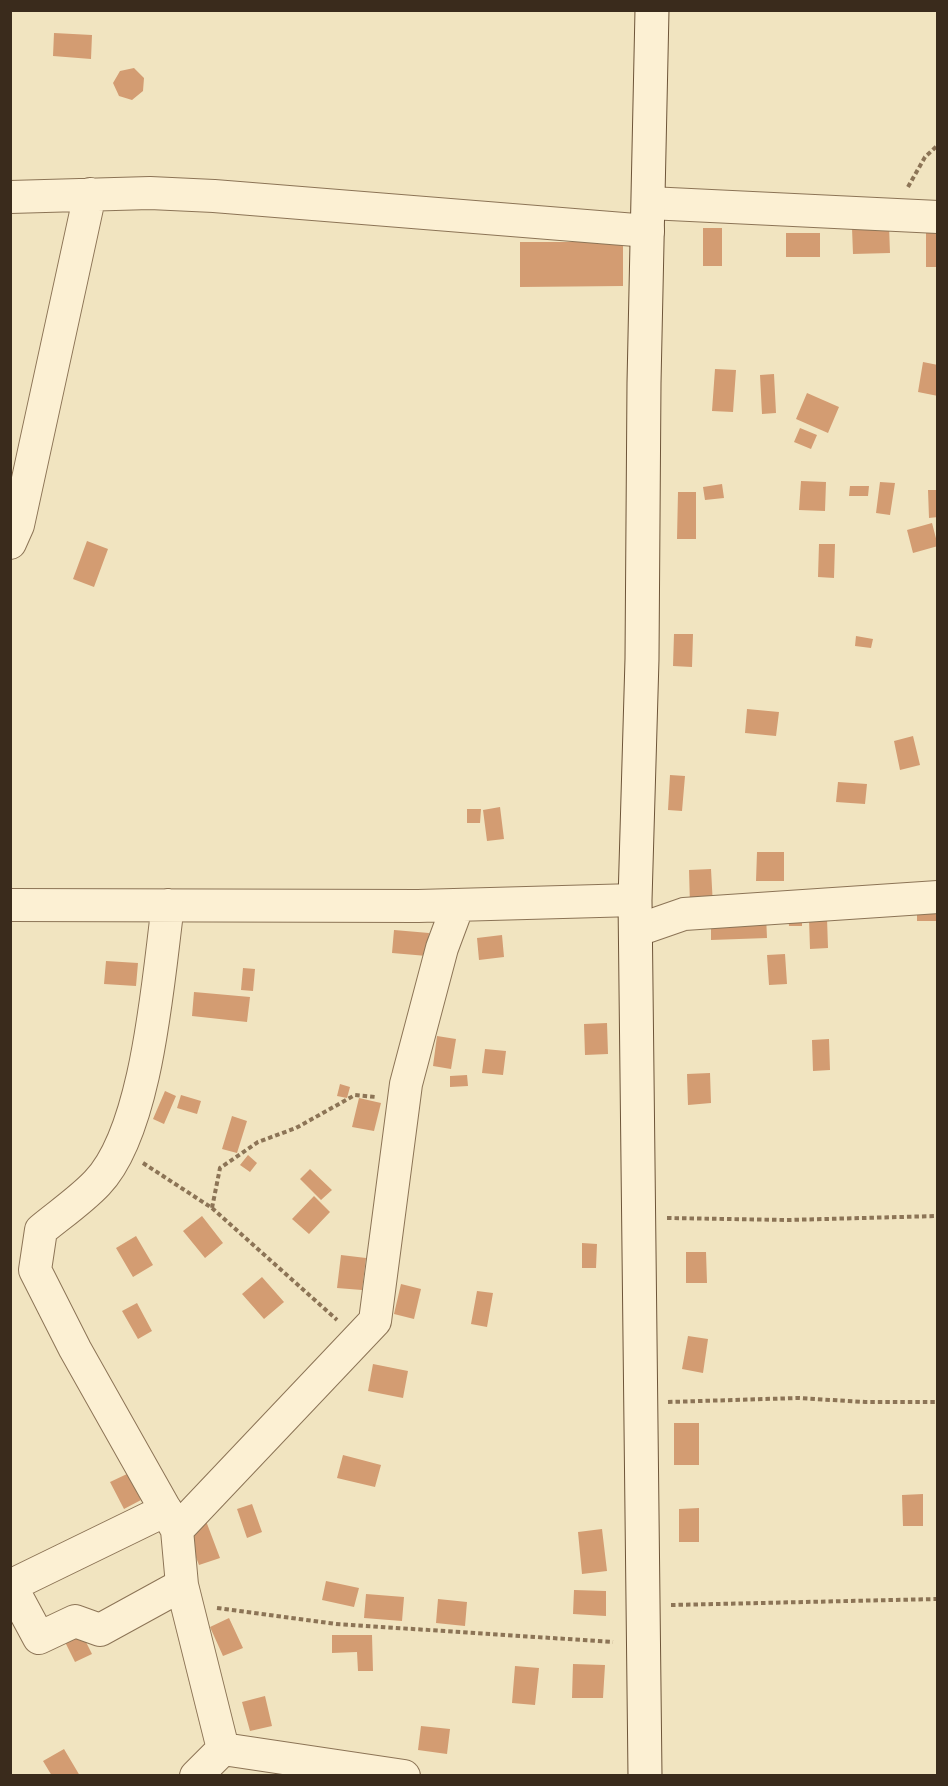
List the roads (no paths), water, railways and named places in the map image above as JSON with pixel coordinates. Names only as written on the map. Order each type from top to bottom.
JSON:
[{"type":"main road","points":[[645,1776],[635,915],[642,659],[644,383],[652,10]]},
{"type":"street","points":[[10,543],[18,525],[90,194]]},
{"type":"street","points":[[10,197],[90,194],[214,196],[648,217],[896,215],[938,217]]},
{"type":"street","points":[[10,905],[458,905],[635,915],[684,914],[938,897]]},
{"type":"street","points":[[168,905],[150,1039],[128,1134],[98,1182],[41,1230],[35,1270],[75,1349],[172,1520],[184,1594],[223,1749]]},
{"type":"street","points":[[184,1594],[100,1630],[75,1621],[39,1638],[11,1586],[172,1520],[375,1321],[404,1100],[442,948],[458,905]]},
{"type":"street","points":[[196,1776],[223,1749]]},
{"type":"street","points":[[223,1749],[404,1776]]}]
